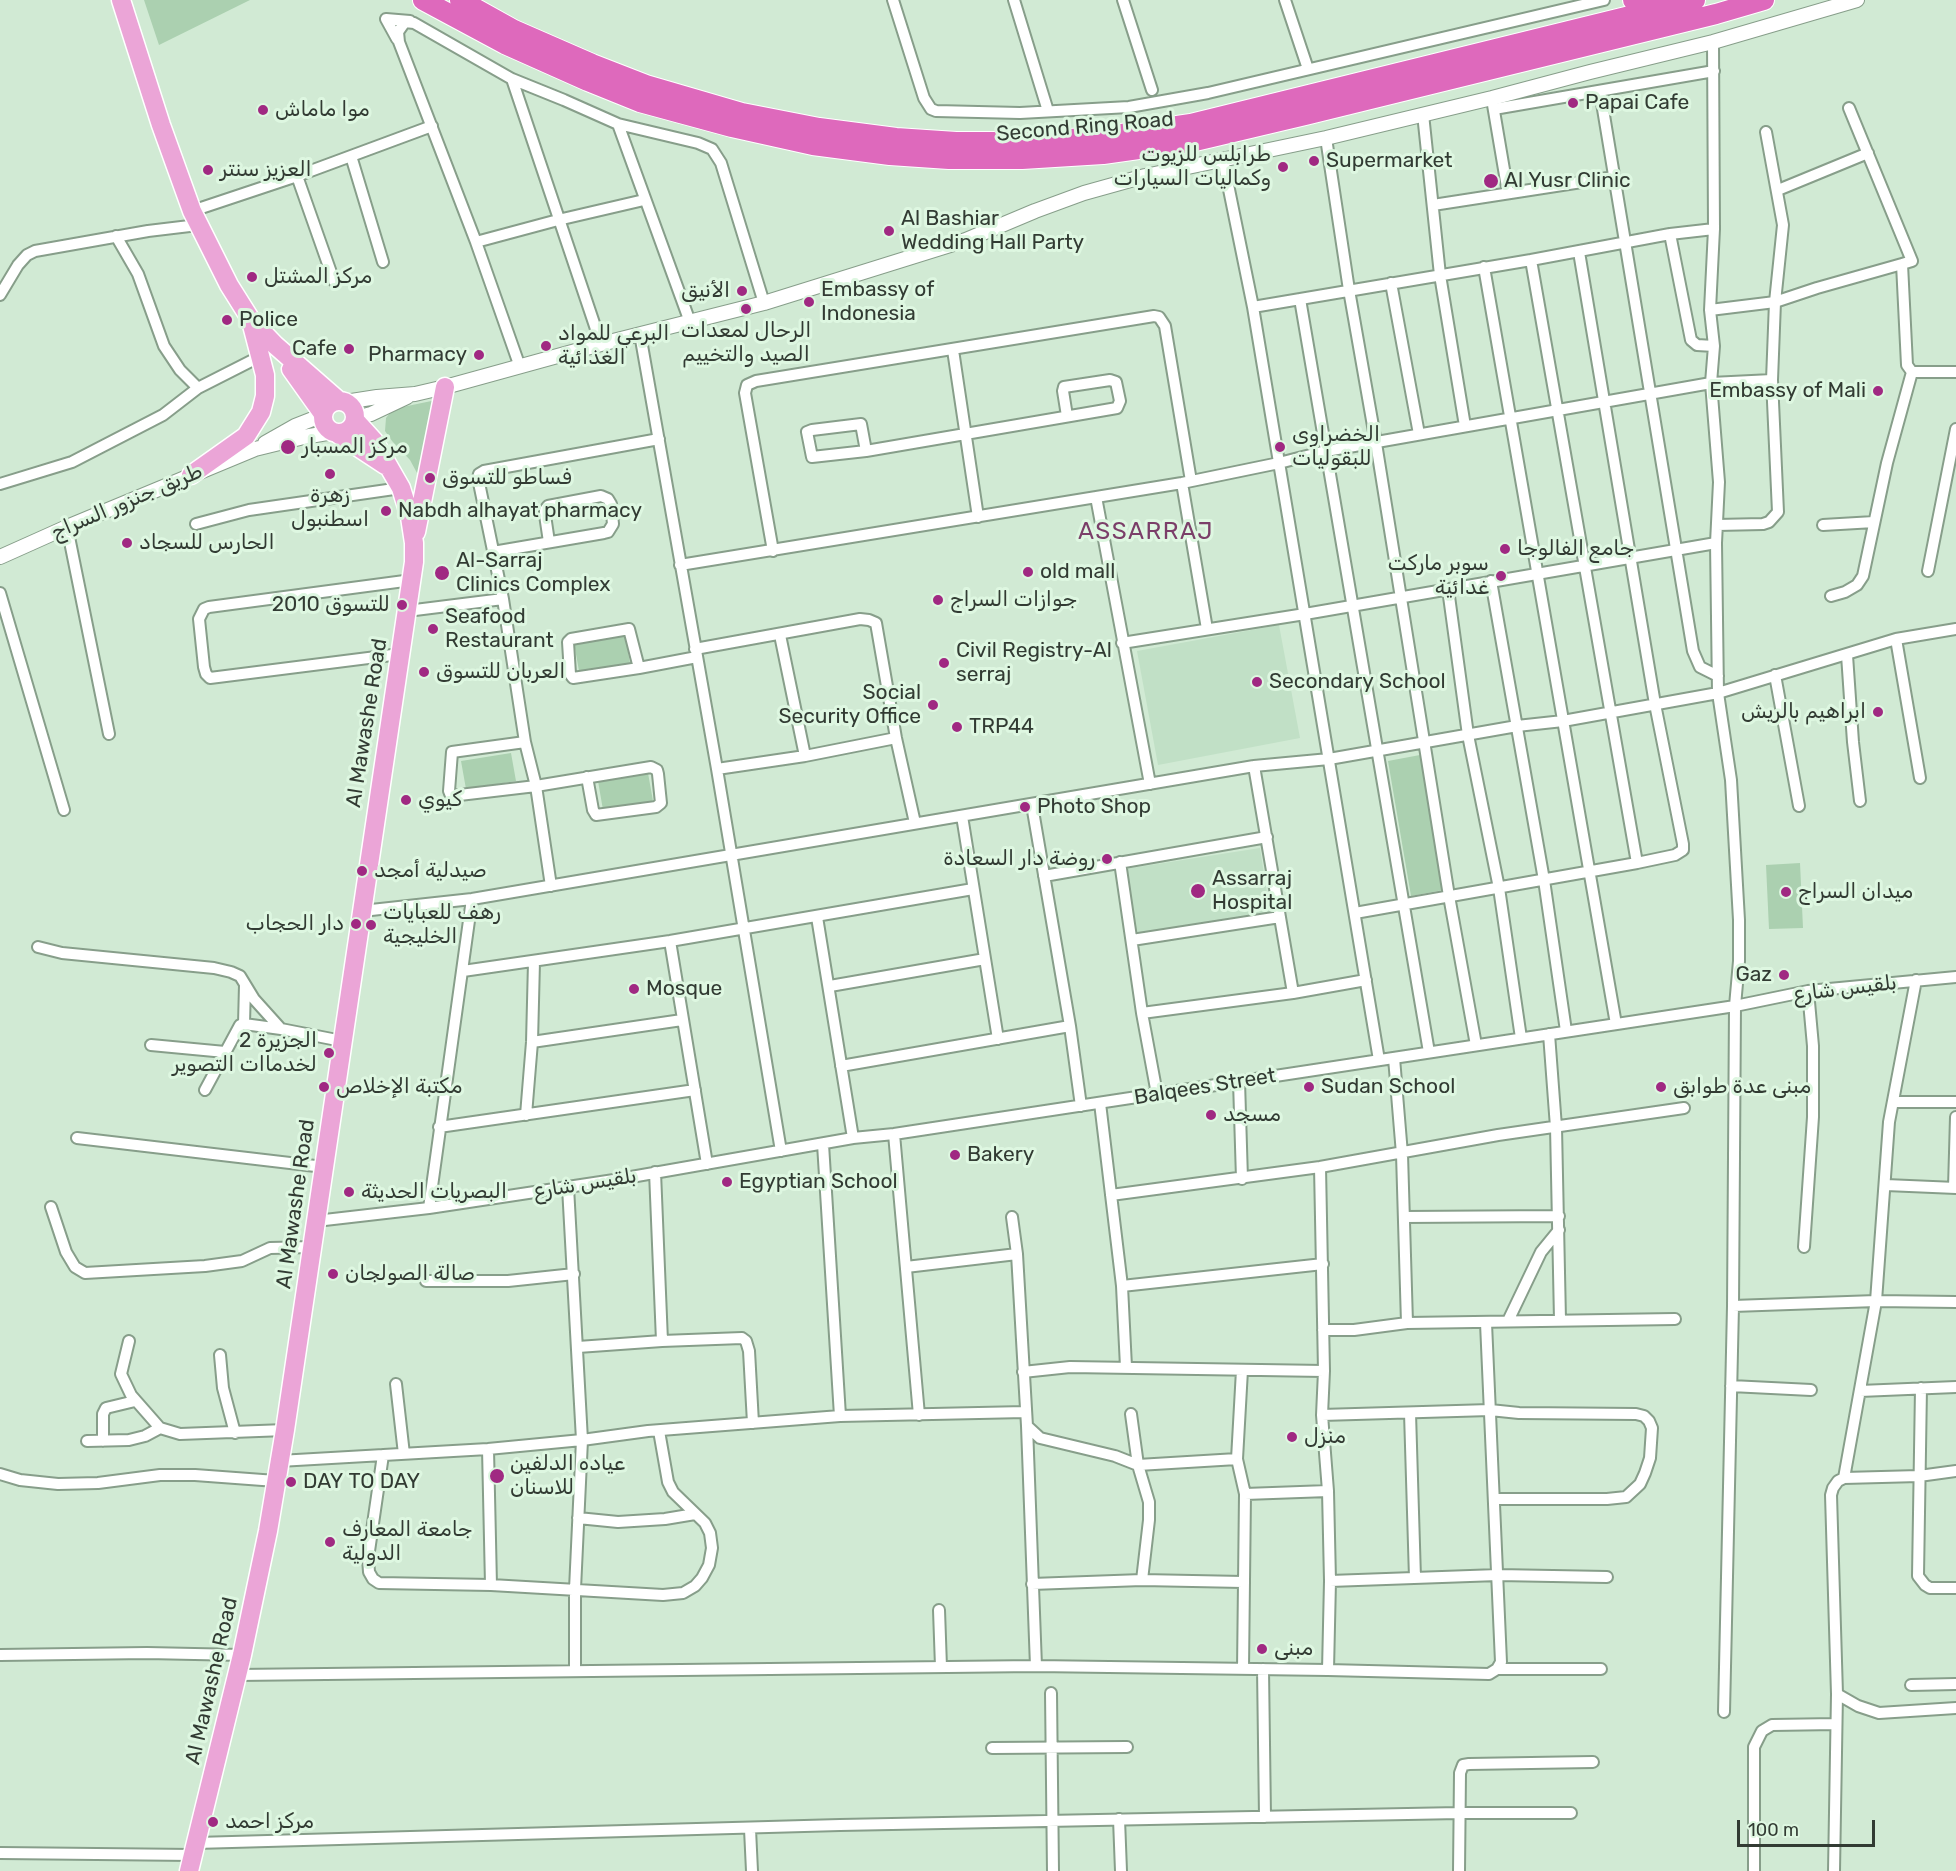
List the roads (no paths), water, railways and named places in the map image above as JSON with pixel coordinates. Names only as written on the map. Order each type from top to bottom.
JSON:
[{"type":"highway","name":"Second Ring Road","points":[[423,0],[504,44],[640,102],[732,127],[813,145],[949,159],[1022,159],[1103,154],[1195,141],[1705,17],[1764,0]]},
{"type":"highway","name":"Second Ring Road","points":[[460,0],[514,30],[592,64],[646,85],[742,113],[819,128],[896,138],[956,142],[1023,142],[1101,137],[1191,124],[1695,0]]},
{"type":"highway","points":[[1634,0],[1655,0]]},
{"type":"main road","points":[[121,0],[161,125],[195,218],[229,285],[268,351],[323,414],[326,427],[360,447],[391,470]]},
{"type":"main road","points":[[268,351],[354,410],[355,419],[349,430],[335,433]]},
{"type":"main road","points":[[191,475],[246,436],[257,420],[264,404],[268,351]]},
{"type":"main road","points":[[414,543],[445,387]]},
{"type":"main road","points":[[323,414],[331,404],[342,402]]},
{"type":"main road","name":"Al Mawashe Road","points":[[193,1856],[242,1655],[285,1430],[412,580],[414,543],[410,517],[401,488],[374,441],[355,419]]},
{"type":"street","points":[[893,0],[924,98],[931,109],[1008,113],[1129,107],[1209,93],[1604,0]]},
{"type":"street","points":[[1014,0],[1048,111]]},
{"type":"street","points":[[1123,0],[1152,90]]},
{"type":"street","points":[[1286,0],[1308,69]]},
{"type":"street","points":[[1493,104],[1590,72],[1713,42],[1857,0]]},
{"type":"street","points":[[520,367],[432,126],[399,42],[386,19],[399,19],[414,23],[512,79],[618,124],[698,143],[712,149],[717,155],[764,303]]},
{"type":"street","points":[[399,42],[399,28],[405,22],[414,23]]},
{"type":"street","points":[[1713,42],[1714,229],[1710,310],[1714,346],[1711,383],[1719,482],[1716,543],[1718,693],[1732,791],[1739,920],[1739,961],[1735,1006],[1733,1306],[1724,1712]]},
{"type":"street","points":[[342,402],[377,396],[415,394],[445,387],[601,344],[764,303],[966,240],[1084,193],[1145,176],[1326,138],[1423,114],[1600,91],[1714,71]]},
{"type":"street","points":[[512,79],[601,344]]},
{"type":"street","points":[[1600,91],[1696,662],[1703,670],[1718,676]]},
{"type":"street","points":[[1493,104],[1508,193]]},
{"type":"street","points":[[1710,310],[1775,302],[1912,261],[1849,108]]},
{"type":"street","points":[[1423,114],[1440,275],[1465,426]]},
{"type":"street","points":[[618,124],[690,322]]},
{"type":"street","points":[[0,295],[18,265],[27,255],[36,250],[116,236],[195,218],[432,126]]},
{"type":"street","points":[[1717,525],[1763,524],[1769,522],[1778,512],[1772,380],[1775,302],[1783,225],[1766,132]]},
{"type":"street","points":[[1326,138],[1348,290],[1376,443],[1449,896],[1476,1045]]},
{"type":"street","points":[[1778,190],[1868,153]]},
{"type":"street","points":[[351,156],[383,262]]},
{"type":"street","points":[[1223,160],[1253,307],[1379,1060]]},
{"type":"street","points":[[297,177],[334,281]]},
{"type":"street","points":[[1433,205],[1614,177]]},
{"type":"street","points":[[476,242],[644,200]]},
{"type":"street","points":[[1253,307],[1579,252],[1670,234],[1714,229]]},
{"type":"street","points":[[1670,234],[1691,340],[1697,345],[1714,346]]},
{"type":"street","points":[[116,236],[138,274],[164,346],[180,370],[198,388]]},
{"type":"street","points":[[1355,913],[1637,863],[1675,855],[1683,850],[1655,704],[1579,252]]},
{"type":"street","points":[[1532,260],[1556,410],[1637,863]]},
{"type":"street","points":[[1902,264],[1907,365],[1912,372],[1956,372]]},
{"type":"street","points":[[1484,267],[1616,1024]]},
{"type":"street","points":[[1391,283],[1419,434]]},
{"type":"street","points":[[1300,299],[1430,1052]]},
{"type":"street","points":[[773,551],[747,406],[747,385],[756,381],[1149,316],[1159,317],[1165,326],[1207,629]]},
{"type":"street","points":[[640,334],[717,769],[781,1151]]},
{"type":"street","points":[[953,350],[978,517]]},
{"type":"street","points":[[0,484],[72,462],[163,415],[198,388],[268,351]]},
{"type":"street","points":[[1831,596],[1857,585],[1863,576],[1887,463],[1912,372]]},
{"type":"street","points":[[866,451],[861,424],[807,432],[812,457],[866,451],[1117,408],[1120,401],[1116,382],[1110,380],[1064,387],[1067,416]]},
{"type":"street","points":[[680,565],[1186,482],[1326,451],[1651,393],[1711,383],[1772,380]]},
{"type":"street","points":[[355,419],[415,394]]},
{"type":"street","name":"طريق جنزور السراج","points":[[0,557],[255,449],[295,426],[323,414]]},
{"type":"street","points":[[1928,572],[1956,429]]},
{"type":"street","name":"طريق جنزور السراج","points":[[255,449],[304,437],[335,433]]},
{"type":"street","points":[[551,886],[536,786],[525,742],[503,599],[478,478],[479,474],[484,471],[659,439]]},
{"type":"street","points":[[196,524],[249,510],[401,488]]},
{"type":"street","points":[[493,552],[549,543],[608,532],[613,524],[611,504],[608,499],[601,496],[548,506],[544,510],[544,515],[549,543]]},
{"type":"street","points":[[1096,497],[1150,784]]},
{"type":"street","points":[[1822,525],[1874,522]]},
{"type":"street","points":[[67,527],[109,734]]},
{"type":"street","points":[[1122,643],[1716,543]]},
{"type":"street","points":[[400,654],[210,678],[204,667],[199,619],[204,609],[210,607],[412,580]]},
{"type":"street","points":[[1491,581],[1544,880],[1566,1032]]},
{"type":"street","points":[[1448,589],[1468,735],[1499,888],[1521,1038]]},
{"type":"street","points":[[0,593],[64,810]]},
{"type":"street","points":[[407,612],[503,599]]},
{"type":"street","points":[[639,668],[629,629],[571,639],[568,642],[570,674],[573,678],[639,668],[696,653],[860,620],[876,623],[896,738],[915,823]]},
{"type":"street","points":[[362,911],[472,899],[1254,766],[1379,752],[1517,726],[1563,721],[1718,693],[1896,639],[1956,629]]},
{"type":"street","points":[[780,635],[805,756]]},
{"type":"street","points":[[1896,639],[1920,778]]},
{"type":"street","points":[[1847,655],[1852,742],[1860,801]]},
{"type":"street","points":[[1775,675],[1799,806]]},
{"type":"street","points":[[717,769],[805,756],[896,738]]},
{"type":"street","points":[[525,742],[452,752],[449,791],[451,796],[536,786],[588,777],[654,767],[658,774],[661,803],[656,807],[596,815],[593,810],[588,777]]},
{"type":"street","points":[[1254,766],[1293,993]]},
{"type":"street","points":[[1032,805],[1070,1026],[1081,1106]]},
{"type":"street","points":[[962,816],[998,1039]]},
{"type":"street","points":[[1044,876],[1267,837]]},
{"type":"street","points":[[1120,862],[1142,1013],[1157,1094]]},
{"type":"street","points":[[463,971],[670,941],[973,889]]},
{"type":"street","points":[[429,1208],[472,899]]},
{"type":"street","points":[[817,917],[853,1138]]},
{"type":"street","points":[[1132,940],[1280,917]]},
{"type":"street","points":[[670,941],[707,1164]]},
{"type":"street","points":[[38,946],[62,953],[214,968],[231,972],[240,976],[262,1008],[281,1029]]},
{"type":"street","points":[[830,986],[985,959]]},
{"type":"street","points":[[526,1115],[532,1042],[534,962]]},
{"type":"street","name":"بلقيس شارع","points":[[1735,1006],[1808,992],[1956,977]]},
{"type":"street","points":[[1142,1013],[1293,993],[1366,980]]},
{"type":"street","points":[[1844,1478],[1876,1301],[1886,1185],[1885,1168],[1893,1102],[1916,980]]},
{"type":"street","points":[[244,1023],[245,984]]},
{"type":"street","points":[[1804,1247],[1813,1117],[1813,1046],[1808,992]]},
{"type":"street","name":"Balqees Street","points":[[853,1138],[894,1134],[1735,1006]]},
{"type":"street","points":[[532,1042],[682,1020]]},
{"type":"street","points":[[205,1090],[236,1028],[244,1023],[342,1041]]},
{"type":"street","points":[[841,1066],[1070,1026]]},
{"type":"street","points":[[1549,1034],[1556,1127],[1560,1320]]},
{"type":"street","points":[[151,1045],[225,1052]]},
{"type":"street","points":[[1394,1058],[1401,1154],[1407,1323]]},
{"type":"street","points":[[1239,1082],[1242,1179]]},
{"type":"street","points":[[439,1127],[695,1090]]},
{"type":"street","points":[[1893,1102],[1956,1102]]},
{"type":"street","points":[[1100,1103],[1122,1286],[1126,1367]]},
{"type":"street","points":[[1111,1195],[1242,1179],[1401,1154],[1488,1137],[1684,1108]]},
{"type":"street","points":[[1886,1185],[1955,1188],[1956,1117]]},
{"type":"street","points":[[894,1134],[919,1415]]},
{"type":"street","points":[[77,1138],[324,1167]]},
{"type":"street","name":"بلقيس شارع","points":[[316,1221],[429,1208],[568,1187],[853,1138]]},
{"type":"street","points":[[823,1144],[840,1416]]},
{"type":"street","points":[[1320,1167],[1324,1371],[1322,1415],[1328,1491],[1330,1581],[1328,1670]]},
{"type":"street","points":[[655,1172],[662,1341]]},
{"type":"street","points":[[568,1187],[582,1440],[574,1589],[575,1671]]},
{"type":"street","points":[[51,1207],[66,1252],[75,1267],[85,1273],[205,1266],[242,1261],[270,1248],[313,1247]]},
{"type":"street","points":[[1404,1216],[1559,1216]]},
{"type":"street","points":[[1012,1217],[1017,1254],[1027,1426],[1036,1666]]},
{"type":"street","points":[[1508,1321],[1541,1252],[1559,1230]]},
{"type":"street","points":[[906,1267],[1017,1254]]},
{"type":"street","points":[[1122,1286],[1323,1264]]},
{"type":"street","points":[[426,1281],[508,1281],[574,1274]]},
{"type":"street","points":[[1733,1306],[1876,1301],[1956,1302]]},
{"type":"street","points":[[1323,1330],[1354,1330],[1407,1323],[1675,1319]]},
{"type":"street","points":[[237,1675],[1036,1666],[1489,1674],[1497,1669],[1501,1662],[1486,1323]]},
{"type":"street","points":[[578,1347],[737,1337],[746,1341],[749,1351],[753,1423]]},
{"type":"street","points":[[129,1341],[121,1374],[135,1401],[160,1428],[180,1434],[285,1430]]},
{"type":"street","points":[[220,1356],[223,1388],[235,1433]]},
{"type":"street","points":[[1023,1372],[1070,1367],[1324,1371]]},
{"type":"street","points":[[1242,1370],[1237,1460],[1245,1494],[1243,1669]]},
{"type":"street","points":[[396,1384],[404,1454]]},
{"type":"street","points":[[1731,1386],[1811,1390]]},
{"type":"street","points":[[1860,1391],[1956,1387]]},
{"type":"street","points":[[1921,1388],[1918,1576],[1924,1585],[1930,1588],[1956,1588]]},
{"type":"street","points":[[103,1441],[103,1414],[106,1408],[135,1401]]},
{"type":"street","points":[[1322,1415],[1490,1410],[1539,1414],[1636,1414],[1644,1416],[1649,1421],[1652,1428],[1650,1458],[1640,1484],[1626,1497],[1494,1499]]},
{"type":"street","points":[[279,1461],[488,1449],[659,1431],[840,1416],[1025,1412]]},
{"type":"street","points":[[1410,1413],[1415,1578]]},
{"type":"street","points":[[1131,1414],[1138,1464],[1149,1502],[1142,1580]]},
{"type":"street","points":[[1027,1426],[1040,1438],[1115,1456],[1138,1464],[1237,1460]]},
{"type":"street","points":[[87,1441],[129,1440],[145,1436],[160,1428]]},
{"type":"street","points":[[382,1455],[368,1558],[369,1572],[379,1583],[491,1585],[663,1595],[683,1593],[695,1586],[709,1565],[712,1548],[710,1533],[705,1523],[673,1492],[668,1482],[659,1431]]},
{"type":"street","points":[[488,1449],[491,1585]]},
{"type":"street","points":[[1834,1871],[1837,1694],[1831,1495],[1838,1481],[1844,1478],[1919,1476],[1956,1471]]},
{"type":"street","points":[[0,1474],[20,1480],[58,1484],[98,1483],[160,1475],[195,1475],[276,1481]]},
{"type":"street","points":[[1245,1494],[1328,1491]]},
{"type":"street","points":[[578,1518],[618,1522],[665,1519],[694,1514]]},
{"type":"street","points":[[1330,1581],[1498,1575],[1608,1577]]},
{"type":"street","points":[[1032,1584],[1142,1580],[1243,1582]]},
{"type":"street","points":[[939,1611],[941,1667]]},
{"type":"street","points":[[0,1655],[147,1653],[242,1655]]},
{"type":"street","points":[[1263,1669],[1265,1817]]},
{"type":"street","points":[[1497,1669],[1601,1669]]},
{"type":"street","points":[[1911,1686],[1956,1684]]},
{"type":"street","points":[[1051,1693],[1053,1871]]},
{"type":"street","points":[[1837,1694],[1858,1706],[1879,1713],[1956,1708]]},
{"type":"street","points":[[1754,1871],[1754,1747],[1762,1731],[1772,1725],[1836,1724]]},
{"type":"street","points":[[992,1748],[1127,1747]]},
{"type":"street","points":[[1459,1871],[1460,1773],[1465,1764],[1593,1762]]},
{"type":"street","points":[[0,1853],[193,1856],[446,1835],[1119,1819],[1571,1813]]},
{"type":"street","points":[[1119,1819],[1121,1871]]},
{"type":"street","points":[[750,1829],[752,1871]]},
{"type":"place","name":"Papai Cafe","points":[[1573,103]]},
{"type":"place","name":"موا ماماش","points":[[263,110]]},
{"type":"place","name":"Supermarket","points":[[1314,161]]},
{"type":"place","name":"طرابلس للزيوت وكماليات السيارات","points":[[1283,167]]},
{"type":"place","name":"العزيز سنتر","points":[[208,170]]},
{"type":"place","name":"Al Yusr Clinic","points":[[1491,181]]},
{"type":"place","name":"Al Bashiar Wedding Hall Party","points":[[889,231]]},
{"type":"place","name":"مركز المشتل","points":[[252,277]]},
{"type":"place","name":"الأنيق","points":[[742,291]]},
{"type":"place","name":"Embassy of Indonesia","points":[[809,302]]},
{"type":"place","name":"الرحال لمعدات الصيد والتخييم","points":[[746,309]]},
{"type":"place","name":"Police","points":[[227,320]]},
{"type":"place","name":"البرعي للمواد الغذائية","points":[[546,346]]},
{"type":"place","name":"Cafe","points":[[349,349]]},
{"type":"place","name":"Pharmacy","points":[[479,355]]},
{"type":"place","name":"Embassy of Mali","points":[[1878,391]]},
{"type":"place","name":"مركز المسبار","points":[[288,447]]},
{"type":"place","name":"الخضراوى للبقوليات","points":[[1280,447]]},
{"type":"place","name":"زهرة اسطنبول","points":[[330,474]]},
{"type":"place","name":"فساطو للتسوق","points":[[430,478]]},
{"type":"place","name":"Nabdh alhayat pharmacy","points":[[386,511]]},
{"type":"place","name":"الحارس للسجاد","points":[[127,543]]},
{"type":"place","name":"جامع الفالوجا","points":[[1505,549]]},
{"type":"place","name":"old mall","points":[[1028,572]]},
{"type":"place","name":"Al-Sarraj Clinics Complex","points":[[442,573]]},
{"type":"place","name":"سوبر ماركت غدائية","points":[[1501,576]]},
{"type":"place","name":"جوازات السراج","points":[[938,600]]},
{"type":"place","name":"2010 للتسوق","points":[[402,605]]},
{"type":"place","name":"Seafood Restaurant","points":[[433,629]]},
{"type":"place","name":"Civil Registry-Al serraj","points":[[944,663]]},
{"type":"place","name":"العربان للتسوق","points":[[424,672]]},
{"type":"place","name":"Secondary School","points":[[1257,682]]},
{"type":"place","name":"Social Security Office","points":[[933,705]]},
{"type":"place","name":"ابراهيم بالريش","points":[[1878,712]]},
{"type":"place","name":"TRP44","points":[[957,727]]},
{"type":"place","name":"كيوي","points":[[406,800]]},
{"type":"place","name":"Photo Shop","points":[[1025,807]]},
{"type":"place","name":"روضة دار السعادة","points":[[1107,859]]},
{"type":"place","name":"صيدلية أمجد","points":[[362,871]]},
{"type":"place","name":"Assarraj Hospital","points":[[1198,891]]},
{"type":"place","name":"ميدان السراج","points":[[1786,892]]},
{"type":"place","name":"دار الحجاب","points":[[356,924]]},
{"type":"place","name":"رهف للعبايات الخليجية","points":[[371,925]]},
{"type":"place","name":"Gaz","points":[[1784,975]]},
{"type":"place","name":"Mosque","points":[[634,989]]},
{"type":"place","name":"الجزيرة 2 لخدماات التصوير","points":[[329,1053]]},
{"type":"place","name":"مكتبة الإخلاص","points":[[324,1087]]},
{"type":"place","name":"Sudan School","points":[[1309,1087]]},
{"type":"place","name":"مبنى عدة طوابق","points":[[1661,1087]]},
{"type":"place","name":"مسجد","points":[[1211,1115]]},
{"type":"place","name":"Bakery","points":[[955,1155]]},
{"type":"place","name":"Egyptian School","points":[[727,1182]]},
{"type":"place","name":"البصريات الحديثة","points":[[349,1192]]},
{"type":"place","name":"صالة الصولجان","points":[[333,1274]]},
{"type":"place","name":"منزل","points":[[1292,1437]]},
{"type":"place","name":"عياده الدلفين للاسنان","points":[[497,1476]]},
{"type":"place","name":"DAY TO DAY","points":[[291,1482]]},
{"type":"place","name":"جامعة المعارف الدولية","points":[[330,1542]]},
{"type":"place","name":"مبنى","points":[[1262,1649]]},
{"type":"place","name":"مركز احمد","points":[[213,1822]]},
{"type":"district","name":"ASSARRAJ","points":[[1146,532]]}]
